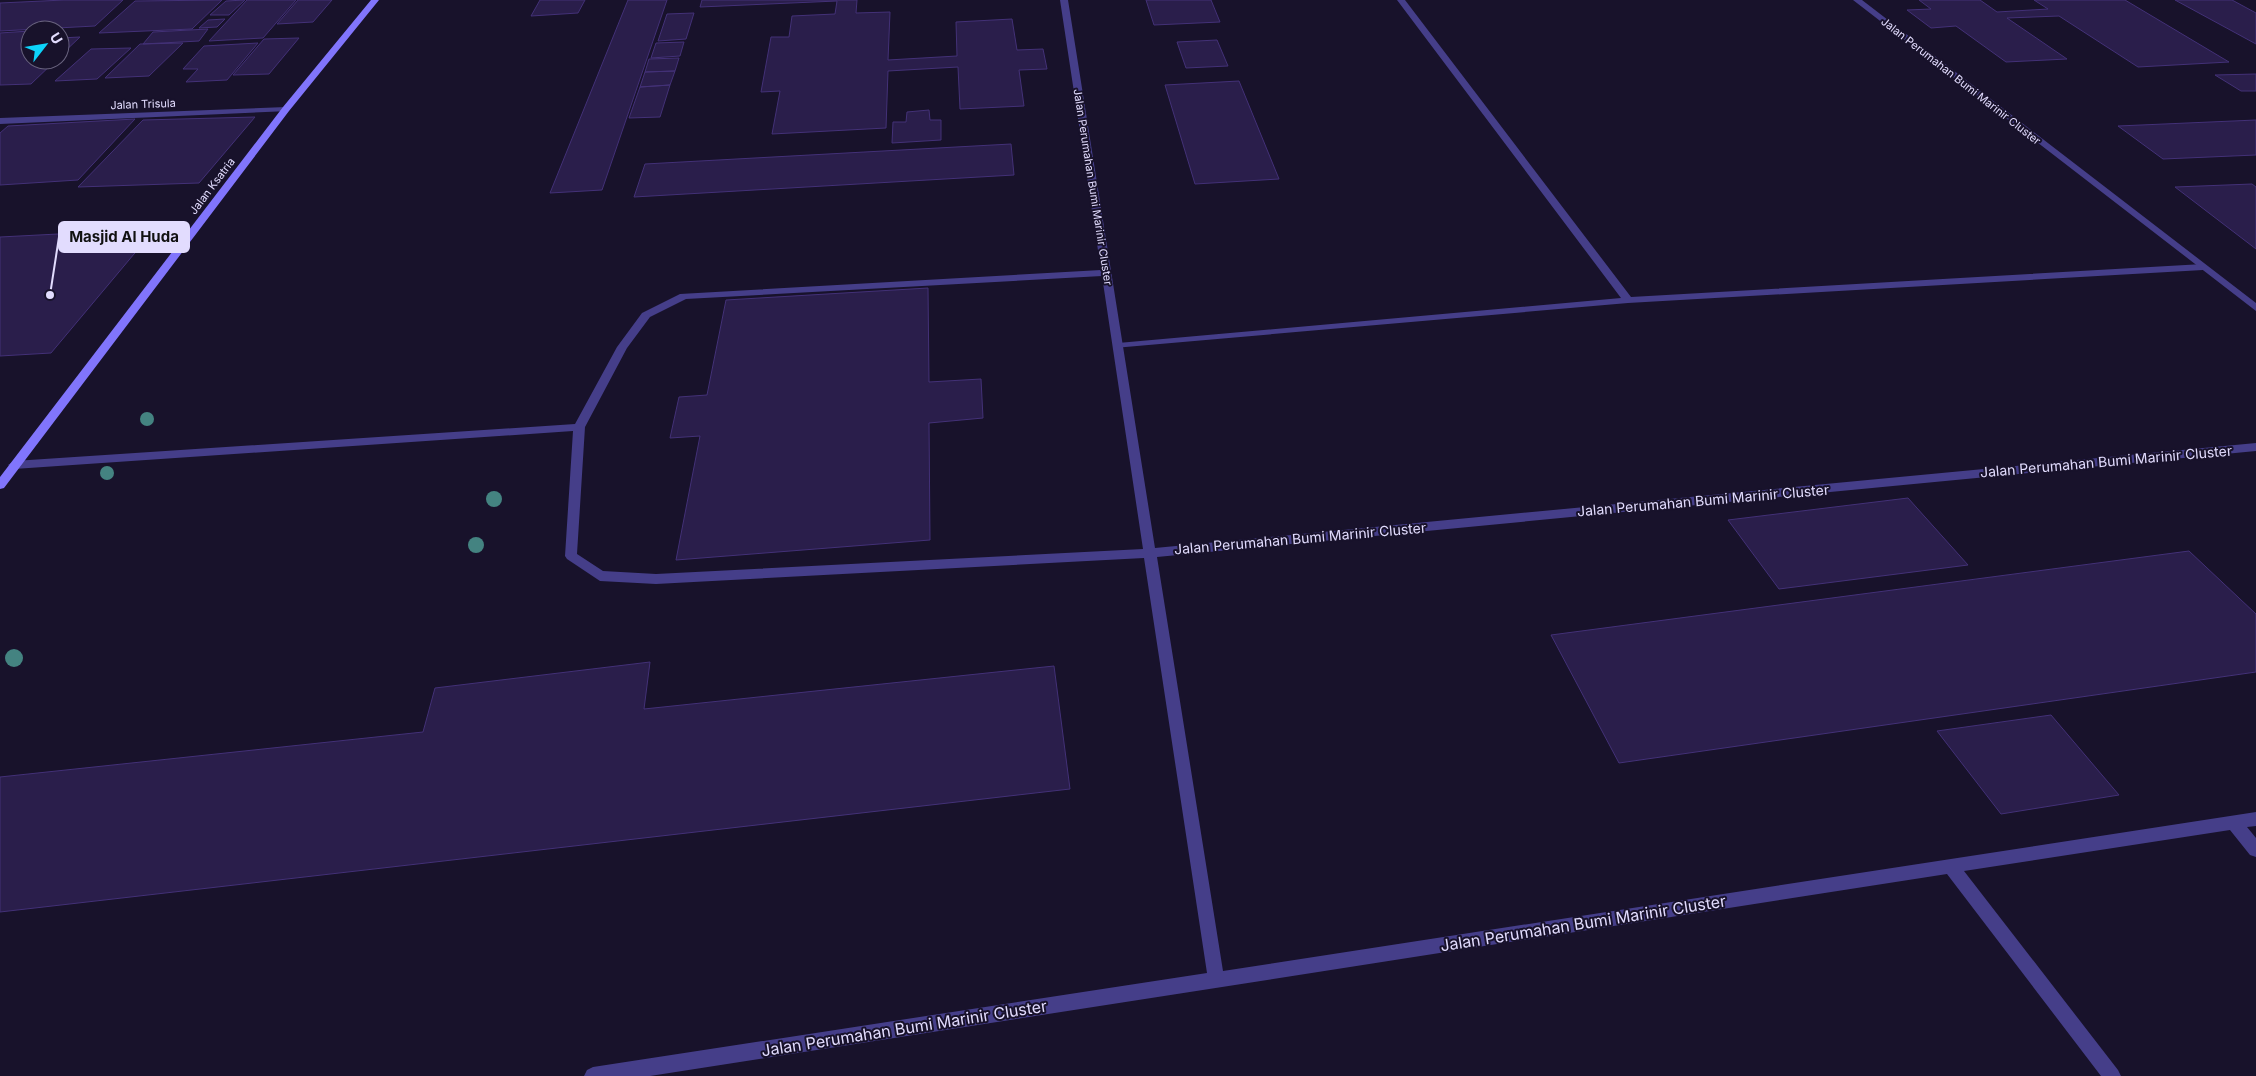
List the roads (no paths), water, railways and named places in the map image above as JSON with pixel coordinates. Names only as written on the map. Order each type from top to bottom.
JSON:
[{"type":"street","name":"Jalan Ksatria","points":[[0,485],[286,109],[375,0]]},
{"type":"street","name":"Jalan Perumahan Bumi Marinir Cluster","points":[[1064,0],[1216,980]]},
{"type":"street","points":[[1401,0],[1628,300]]},
{"type":"street","name":"Jalan Perumahan Bumi Marinir Cluster","points":[[1857,0],[2256,308]]},
{"type":"street","name":"Jalan Trisula","points":[[0,121],[286,109]]},
{"type":"street","points":[[1118,346],[1628,300],[2203,267]]},
{"type":"street","points":[[1106,274],[684,296],[646,315],[622,347],[579,427],[571,556],[600,576],[656,579],[1150,552]]},
{"type":"street","points":[[14,465],[579,427]]},
{"type":"street","name":"Jalan Perumahan Bumi Marinir Cluster","points":[[1150,552],[2256,447]]},
{"type":"street","name":"Jalan Perumahan Bumi Marinir Cluster","points":[[593,1076],[2256,819]]},
{"type":"street","points":[[2234,823],[2256,850]]},
{"type":"street","points":[[1950,866],[2112,1076]]},
{"type":"place","name":"Masjid Al Huda","points":[[50,295]]}]
